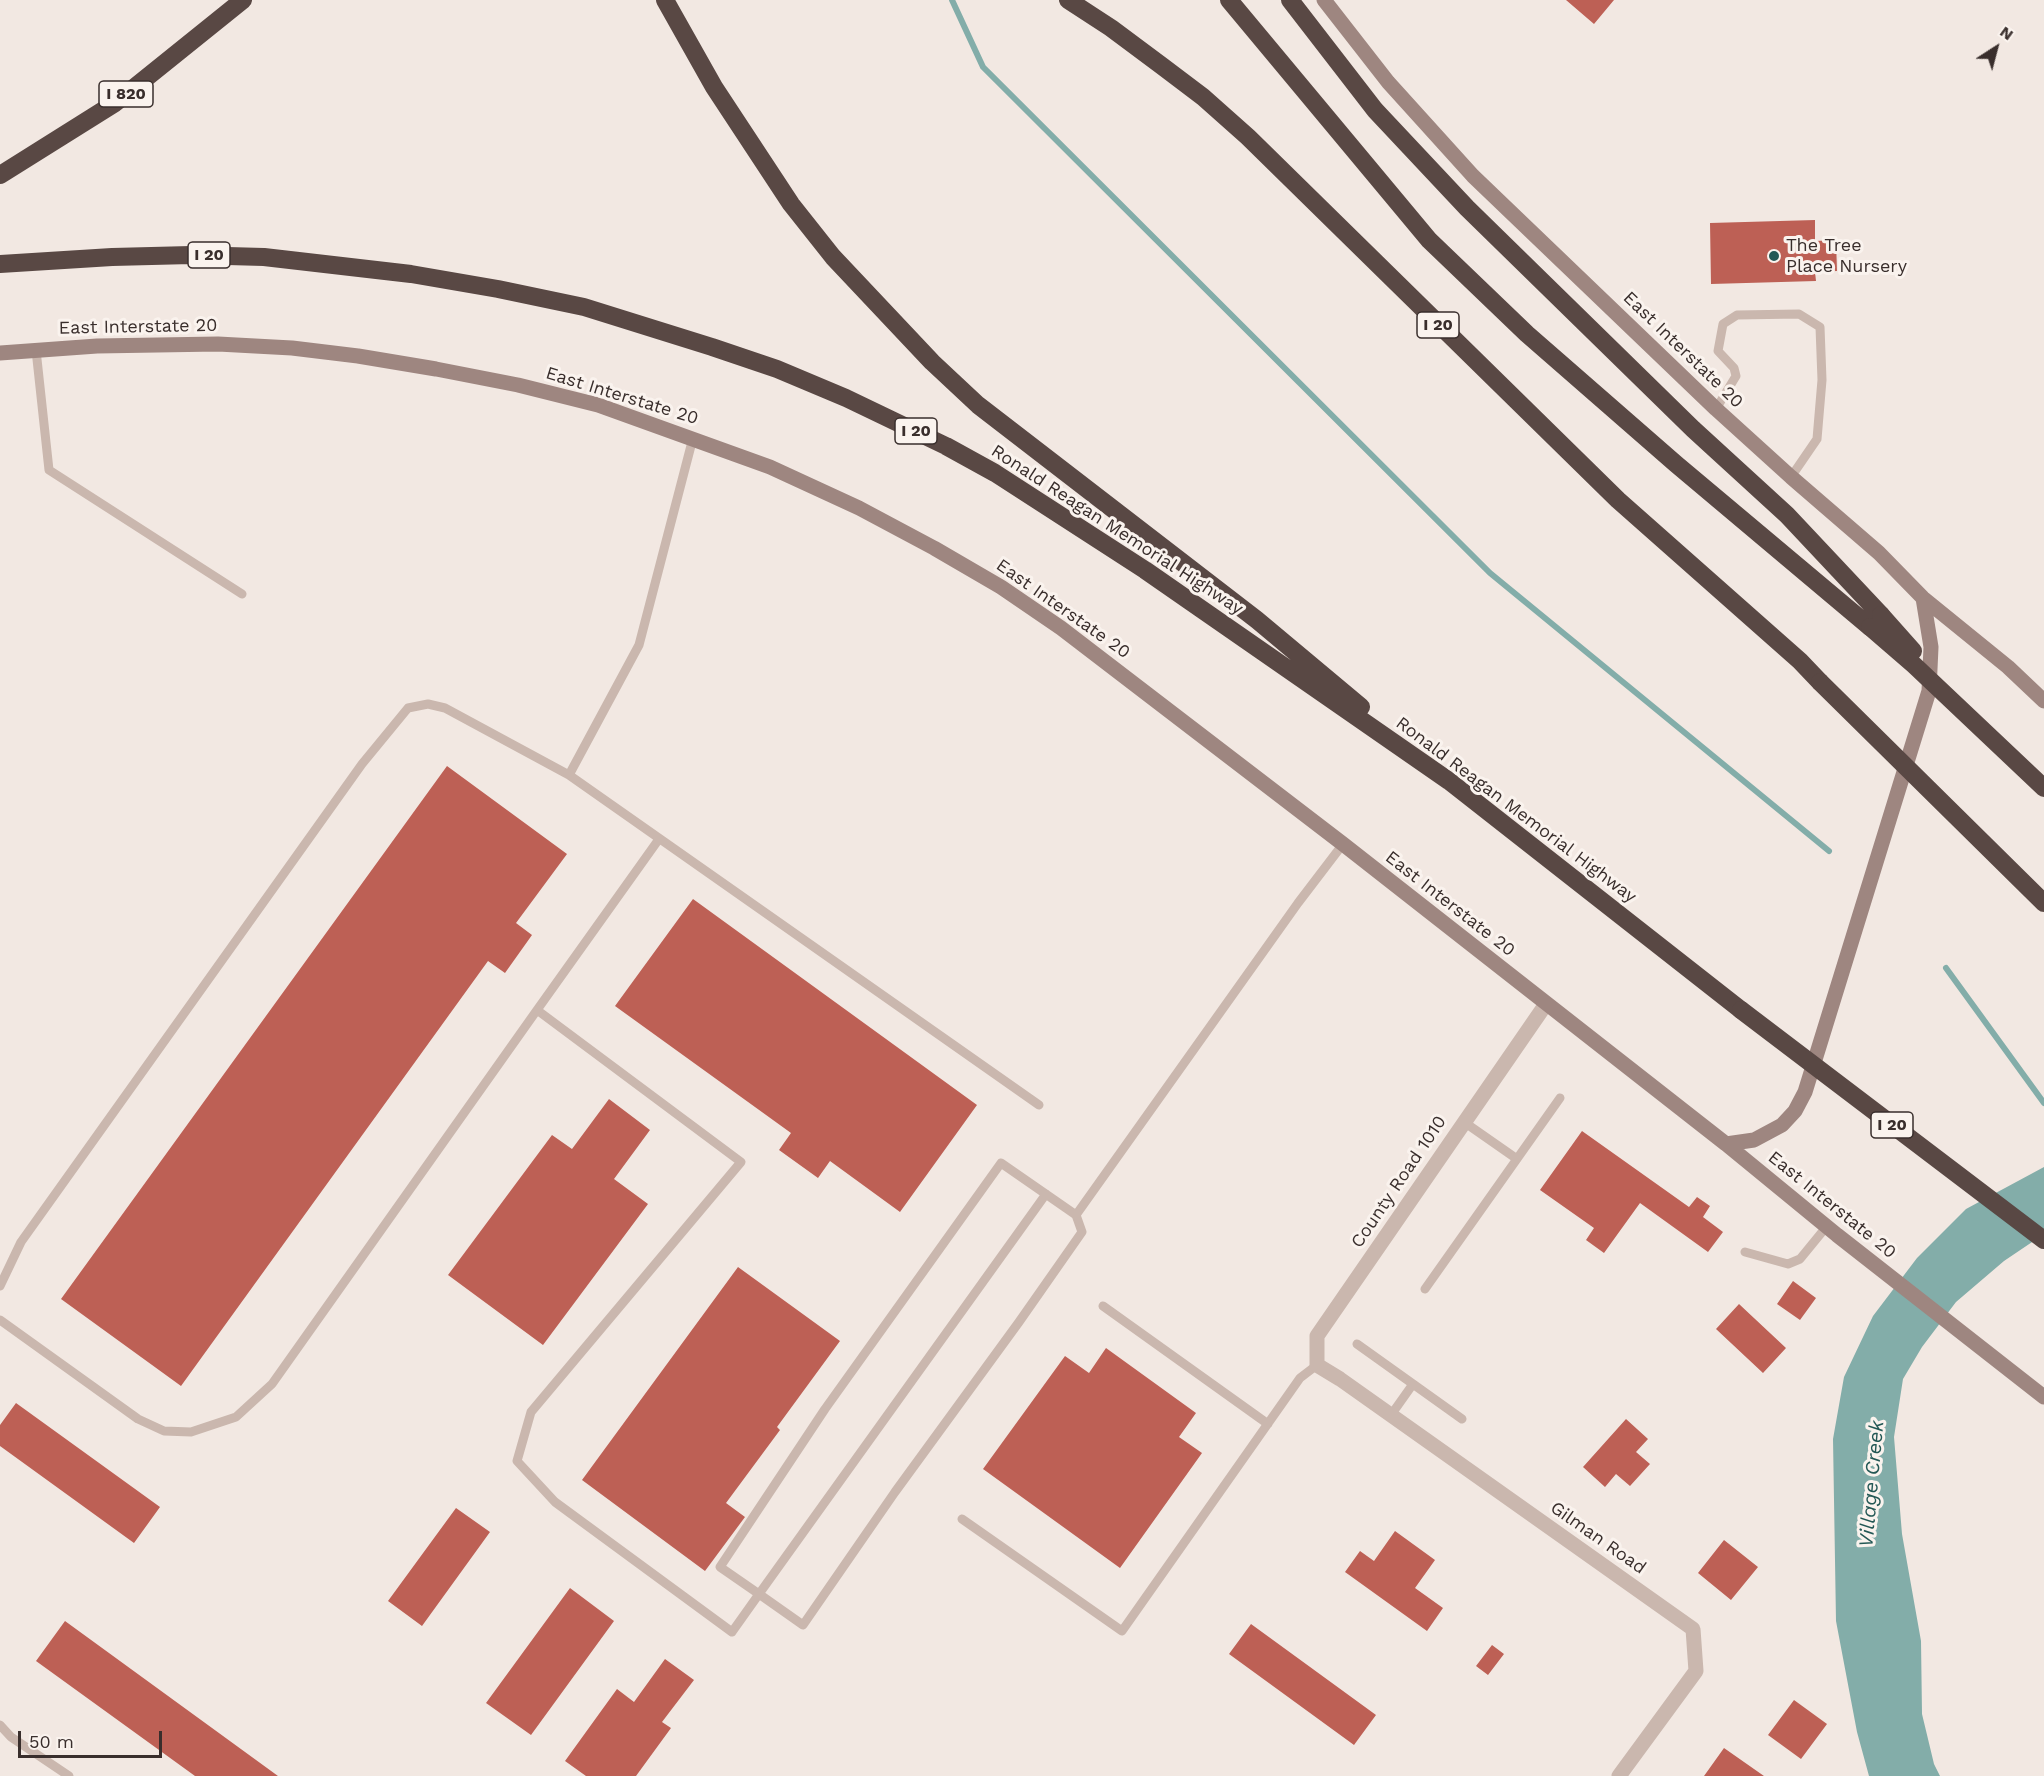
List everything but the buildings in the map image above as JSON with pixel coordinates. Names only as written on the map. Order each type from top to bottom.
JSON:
[{"type":"highway","name":"I 820","points":[[0,175],[114,104],[243,0]]},
{"type":"highway","points":[[665,0],[714,87],[791,204],[833,258],[932,362],[978,405],[1257,620],[1449,782]]},
{"type":"highway","name":"I 20","points":[[1068,0],[1203,97],[1248,137],[1618,500],[1800,662],[2044,903]]},
{"type":"highway","points":[[1229,0],[1429,240],[1527,334],[1676,464],[1876,621]]},
{"type":"highway","points":[[1290,0],[1375,110],[1460,200],[1570,311],[1786,515],[1914,665],[2044,788]]},
{"type":"highway","name":"Ronald Reagan Memorial Highway","points":[[0,264],[191,255],[305,261],[422,276],[584,307],[777,369],[846,398],[996,472],[1145,570],[1449,782],[1741,1010],[2044,1240]]},
{"type":"main road","name":"East Interstate 20","points":[[1324,0],[1388,82],[1473,176],[1716,409],[1879,552],[1923,598],[2008,667],[2044,701]]},
{"type":"main road","name":"East Interstate 20","points":[[0,353],[97,346],[218,344],[292,348],[358,356],[518,385],[598,405],[770,467],[859,508],[1002,588],[1061,628],[1343,844],[2044,1397]]},
{"type":"main road","points":[[1726,1144],[1754,1140],[1782,1125],[1795,1111],[1805,1092],[1929,691],[1930,647],[1923,598]]},
{"type":"street","name":"County Road 1010","points":[[1317,1365],[1317,1336],[1545,1004]]},
{"type":"street","name":"Gilman Road","points":[[1317,1365],[1693,1629],[1696,1671],[1619,1776]]},
{"type":"lane","points":[[1716,409],[1736,376],[1734,368],[1718,351],[1723,324],[1737,315],[1799,314],[1820,327],[1822,380],[1817,439],[1791,477]]},
{"type":"lane","points":[[36,350],[49,470],[242,594]]},
{"type":"lane","points":[[569,775],[639,645],[693,438]]},
{"type":"lane","points":[[0,1286],[21,1242],[362,764],[408,708],[428,704],[445,708],[569,775],[1039,1105]]},
{"type":"lane","points":[[0,1320],[138,1419],[164,1431],[191,1432],[236,1417],[272,1384],[659,839]]},
{"type":"lane","points":[[1076,1215],[1298,903],[1343,844]]},
{"type":"lane","points":[[537,1010],[741,1162],[531,1412],[517,1461],[555,1502],[732,1632],[1046,1194]]},
{"type":"lane","points":[[1425,1289],[1560,1098]]},
{"type":"lane","points":[[1464,1122],[1517,1158]]},
{"type":"lane","points":[[1001,1163],[1046,1194],[1076,1215],[1082,1232],[895,1492],[803,1625],[720,1568],[825,1409],[1001,1163]]},
{"type":"lane","points":[[1745,1252],[1788,1263],[1800,1259],[1832,1231]]},
{"type":"lane","points":[[1102,1306],[1268,1424]]},
{"type":"lane","points":[[1357,1344],[1462,1419]]},
{"type":"lane","points":[[962,1519],[1122,1631],[1300,1378],[1317,1365]]},
{"type":"lane","points":[[1391,1415],[1413,1384]]},
{"type":"lane","points":[[0,1725],[11,1737],[69,1776]]},
{"type":"water","name":"Village Creek","points":[[2044,1167],[2044,1234],[2004,1261],[1956,1302],[1922,1347],[1903,1379],[1894,1437],[1902,1534],[1921,1641],[1922,1714],[1934,1764],[1940,1776],[1869,1776],[1857,1732],[1836,1621],[1833,1439],[1844,1377],[1873,1316],[1917,1258],[1966,1209]]},
{"type":"waterway","points":[[952,0],[983,67],[1490,573],[1829,851]]},
{"type":"waterway","points":[[1946,968],[2044,1103]]},
{"type":"place","name":"The Tree Place Nursery","points":[[1774,256]]}]
